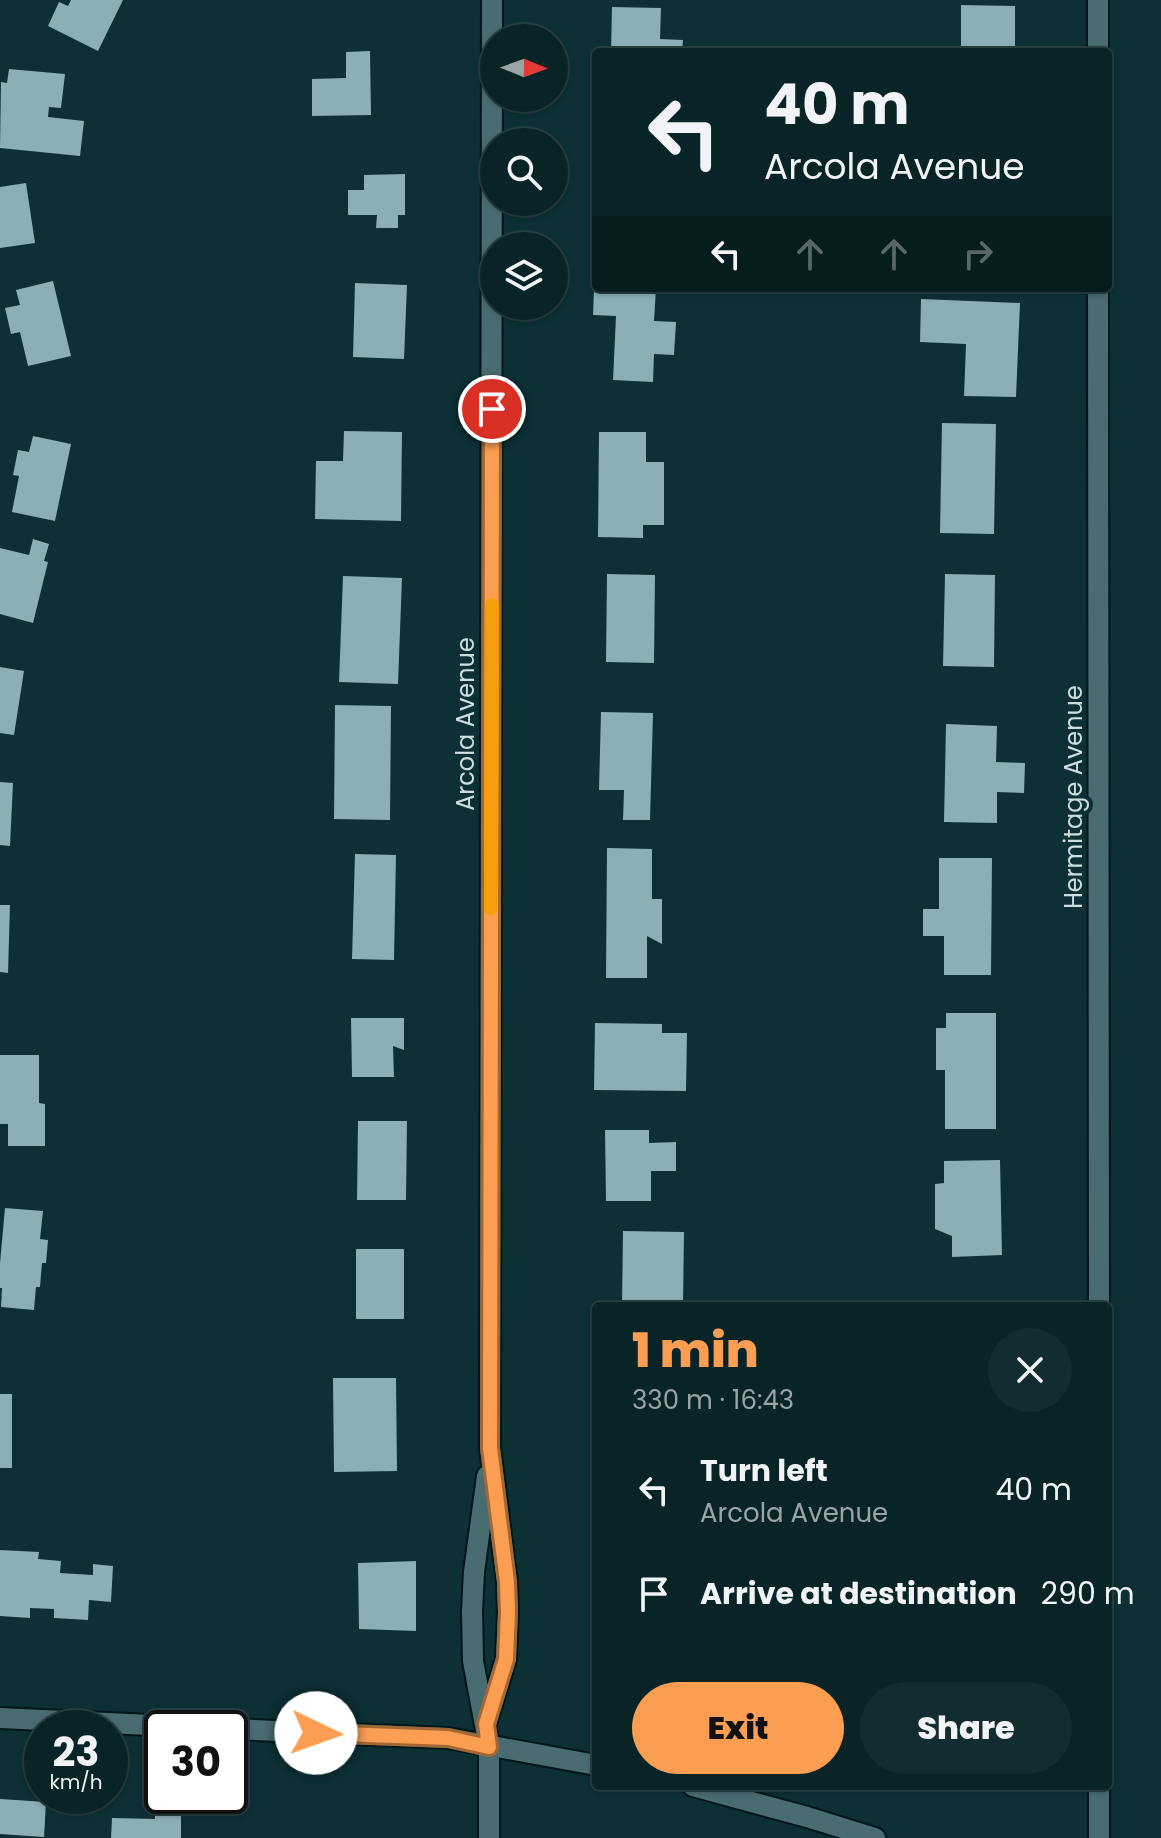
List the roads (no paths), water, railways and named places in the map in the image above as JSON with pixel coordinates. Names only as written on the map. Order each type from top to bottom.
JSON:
[{"type":"street","name":"Arcola Avenue","points":[[489,1838],[489,1747],[473,1661],[472,1611],[490,1448],[492,0]]},
{"type":"street","points":[[1098,0],[1098,48]]},
{"type":"street","name":"Hermitage Avenue","points":[[1098,292],[1099,1302]]},
{"type":"street","name":"Arcola Avenue","points":[[486,1724],[506,1659],[508,1612],[490,1448]]},
{"type":"street","points":[[0,1718],[144,1725]]},
{"type":"street","points":[[248,1730],[448,1738],[592,1764]]},
{"type":"street","points":[[708,1790],[875,1838]]},
{"type":"street","points":[[1099,1790],[1099,1838]]}]
